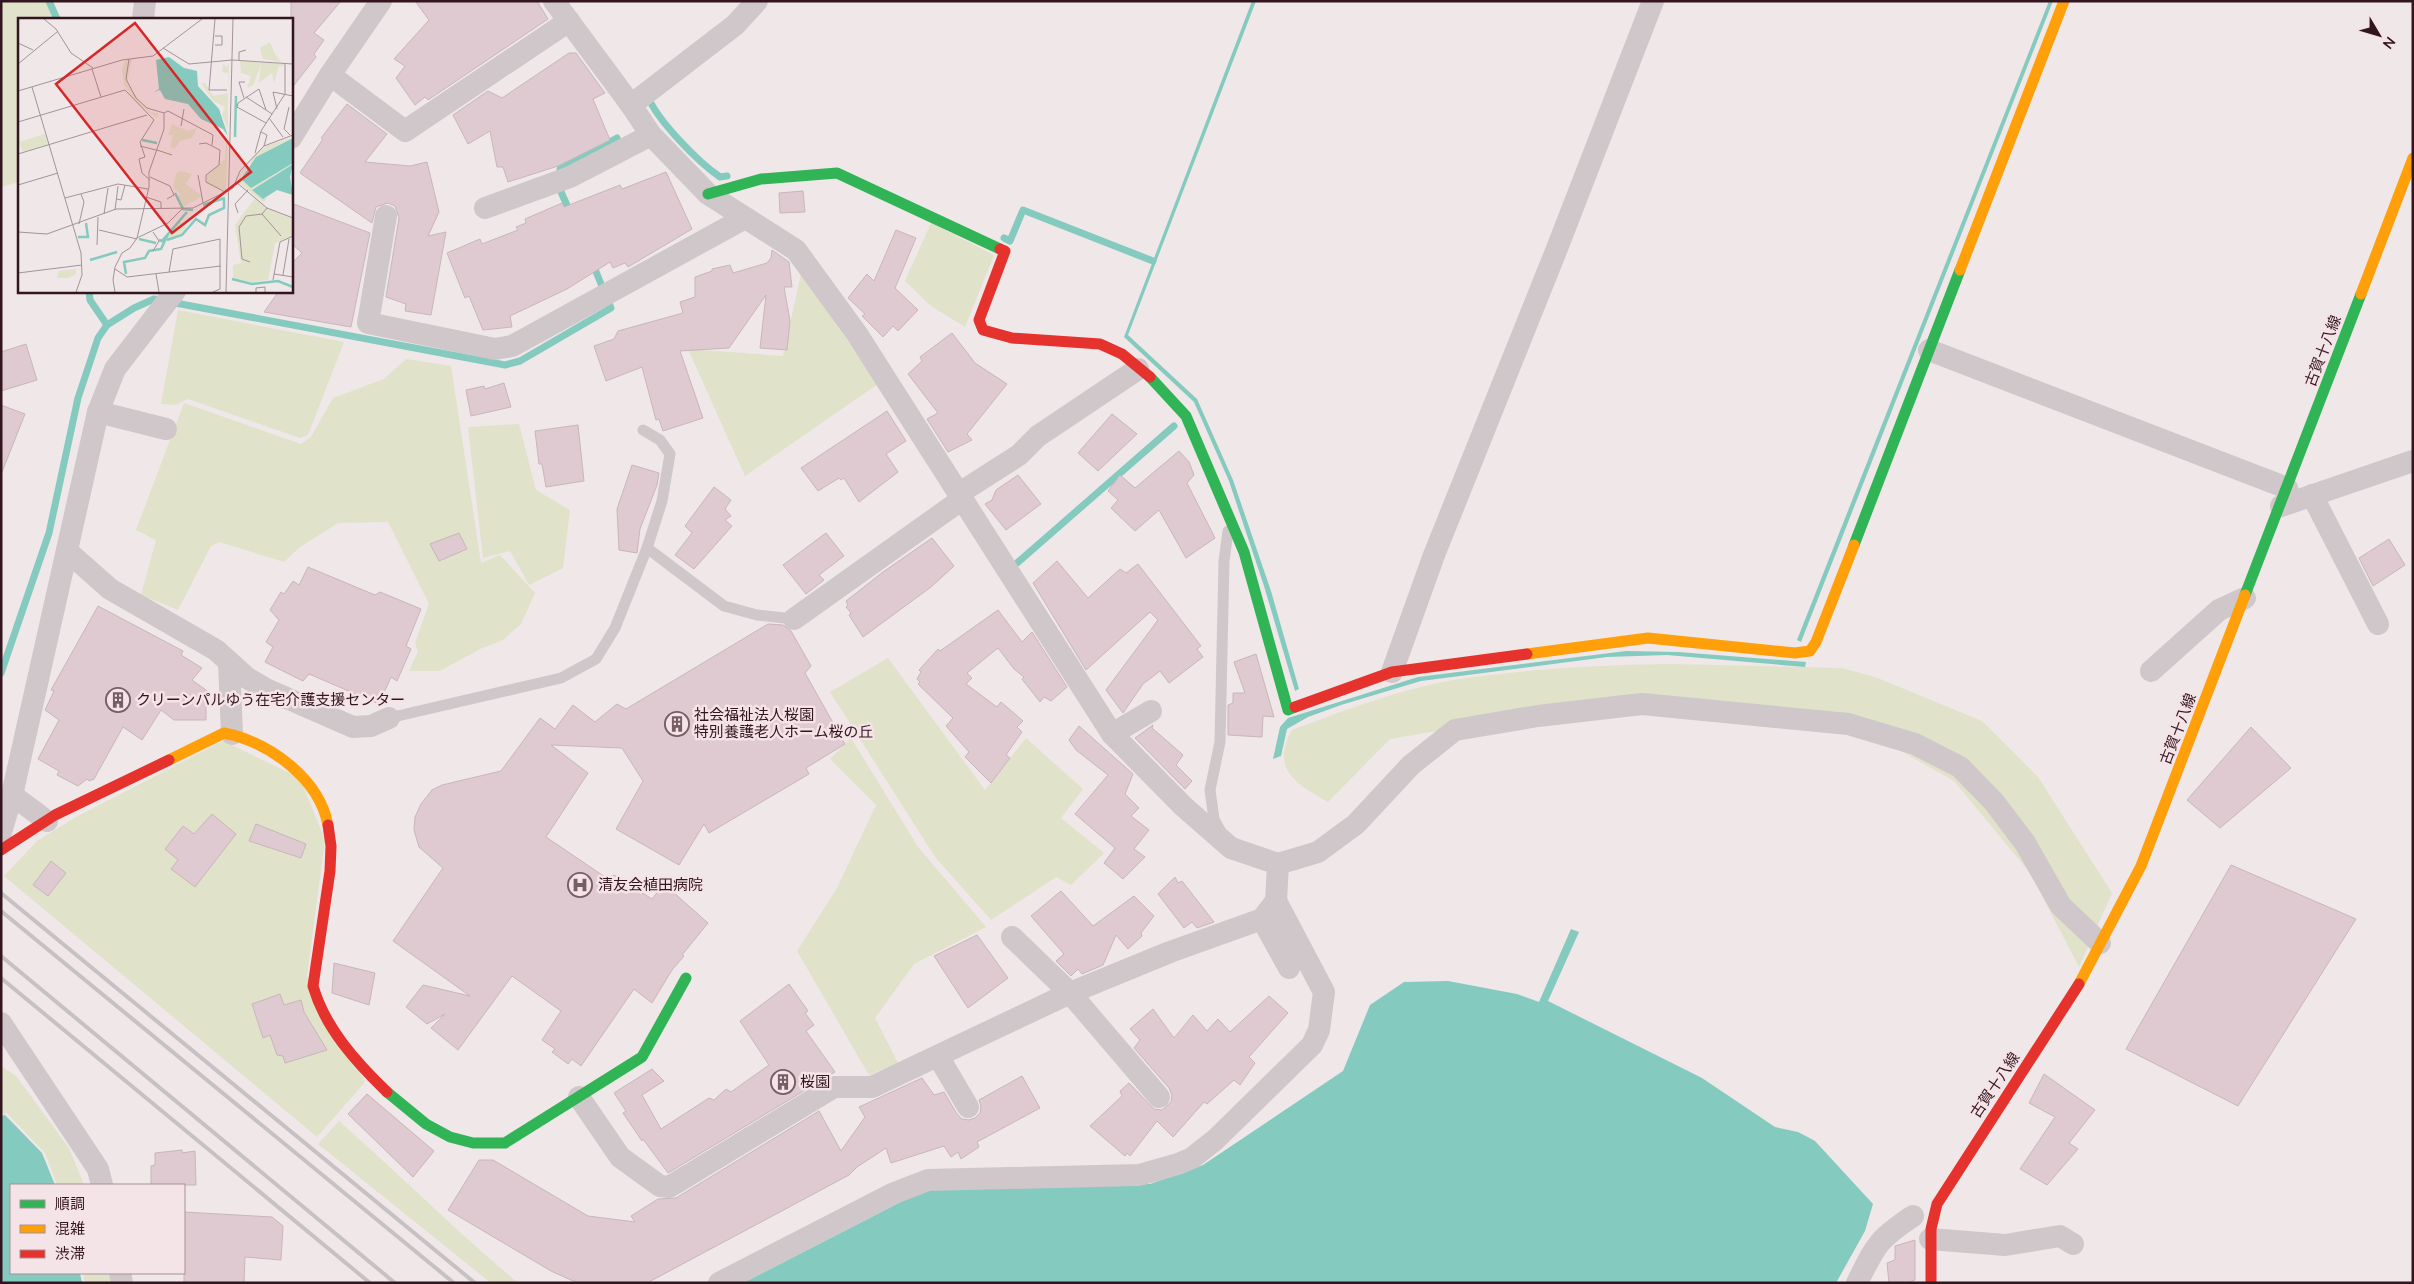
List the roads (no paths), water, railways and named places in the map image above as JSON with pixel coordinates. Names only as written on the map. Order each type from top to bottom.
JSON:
[{"type":"street","points":[[144,18],[145,1]]},
{"type":"street","points":[[292,136],[330,75],[380,1]]},
{"type":"street","points":[[554,1],[631,105],[651,136],[708,194],[796,250],[857,334],[1112,734],[1183,806],[1231,848],[1278,864],[1318,852],[1356,824],[1411,765],[1456,730],[1538,716],[1642,704],[1848,724],[1915,744],[1960,767],[1994,802],[2020,836],[2061,906],[2100,942]]},
{"type":"street","points":[[631,105],[735,25],[757,1]]},
{"type":"street","points":[[1392,672],[1434,555],[1552,261],[1653,1]]},
{"type":"street","points":[[708,194],[761,179],[837,173],[1006,251],[979,320],[983,330],[1002,338],[1099,344],[1116,349],[1175,401],[1186,416],[1244,552],[1288,710],[1392,672],[1648,638],[1795,653],[1810,650],[1816,642],[2064,1]]},
{"type":"street","points":[[330,75],[405,131],[569,21]]},
{"type":"street","points":[[485,208],[570,177],[651,136]]},
{"type":"street","name":"古賀十八線","points":[[1931,1283],[1930,1239],[1937,1204],[1966,1156],[2074,993],[2141,866],[2413,158]]},
{"type":"street","points":[[386,216],[368,323],[495,349],[512,346],[745,218]]},
{"type":"street","points":[[1,832],[12,795],[98,412],[115,369],[173,292]]},
{"type":"street","points":[[1929,350],[2284,497],[2312,495],[2413,461]]},
{"type":"street","points":[[794,619],[1019,455],[1038,436],[1138,369]]},
{"type":"street","points":[[98,412],[166,428]]},
{"type":"street","points":[[2312,495],[2378,624]]},
{"type":"street","points":[[67,551],[110,589],[216,650],[247,678],[266,690],[353,727],[371,726],[390,718]]},
{"type":"street","points":[[2151,671],[2219,610],[2245,598]]},
{"type":"street","points":[[229,662],[232,734]]},
{"type":"street","points":[[1112,734],[1151,711]]},
{"type":"street","points":[[1,850],[47,821],[224,733],[256,743],[302,773],[323,804],[331,836],[330,872],[313,985],[319,1007],[351,1053],[379,1085],[443,1134],[466,1143],[489,1145],[505,1142],[642,1057],[686,978]]},
{"type":"street","points":[[12,795],[47,821]]},
{"type":"street","points":[[719,1283],[892,1194],[928,1180],[1139,1175],[1192,1158],[1215,1140],[1312,1045],[1319,1030],[1324,992],[1276,901],[1278,864]]},
{"type":"street","points":[[579,1097],[620,1157],[660,1186],[669,1187],[834,1087],[872,1087],[1070,993],[1170,952],[1262,920],[1276,901]]},
{"type":"street","points":[[1262,920],[1289,968]]},
{"type":"street","points":[[1012,937],[1070,993],[1159,1097]]},
{"type":"street","points":[[1,1023],[8,1049],[98,1169],[102,1184]]},
{"type":"street","points":[[938,1056],[968,1107]]},
{"type":"street","points":[[1857,1283],[1875,1246],[1884,1235],[1913,1216]]},
{"type":"street","points":[[1930,1239],[2005,1245],[2060,1236],[2073,1244]]},
{"type":"lane","points":[[390,718],[561,678],[596,659],[615,628],[662,501],[670,454],[660,440],[643,430]]},
{"type":"lane","points":[[1230,520],[1224,561],[1220,742],[1210,790],[1214,819],[1231,848]]},
{"type":"lane","points":[[646,548],[724,606],[757,615],[794,619]]},
{"type":"waterway","points":[[49,1],[57,18]]},
{"type":"waterway","points":[[648,97],[660,118],[690,151],[720,177],[727,176]]},
{"type":"waterway","points":[[571,214],[561,192],[560,169],[617,138]]},
{"type":"waterway","points":[[1004,238],[1010,241],[1023,210],[1153,261]]},
{"type":"waterway","points":[[1,673],[49,533],[78,398],[98,338],[107,325],[134,308],[154,299],[505,365],[520,361],[611,308],[592,262]]},
{"type":"waterway","points":[[89,292],[90,300],[107,325]]},
{"type":"waterway","points":[[1017,563],[1174,426]]},
{"type":"railway","points":[[1,893],[475,1283]]},
{"type":"railway","points":[[1,911],[454,1283]]},
{"type":"railway","points":[[1,956],[395,1283]]},
{"type":"railway","points":[[1,978],[370,1283]]},
{"type":"place","name":"クリーンパルゆう在宅介護支援センター","points":[[118,700]]},
{"type":"place","name":"社会福祉法人桜園 特別養護老人ホーム桜の丘","points":[[677,724]]},
{"type":"place","name":"清友会植田病院","points":[[580,885]]},
{"type":"place","name":"桜園","points":[[783,1082]]}]
